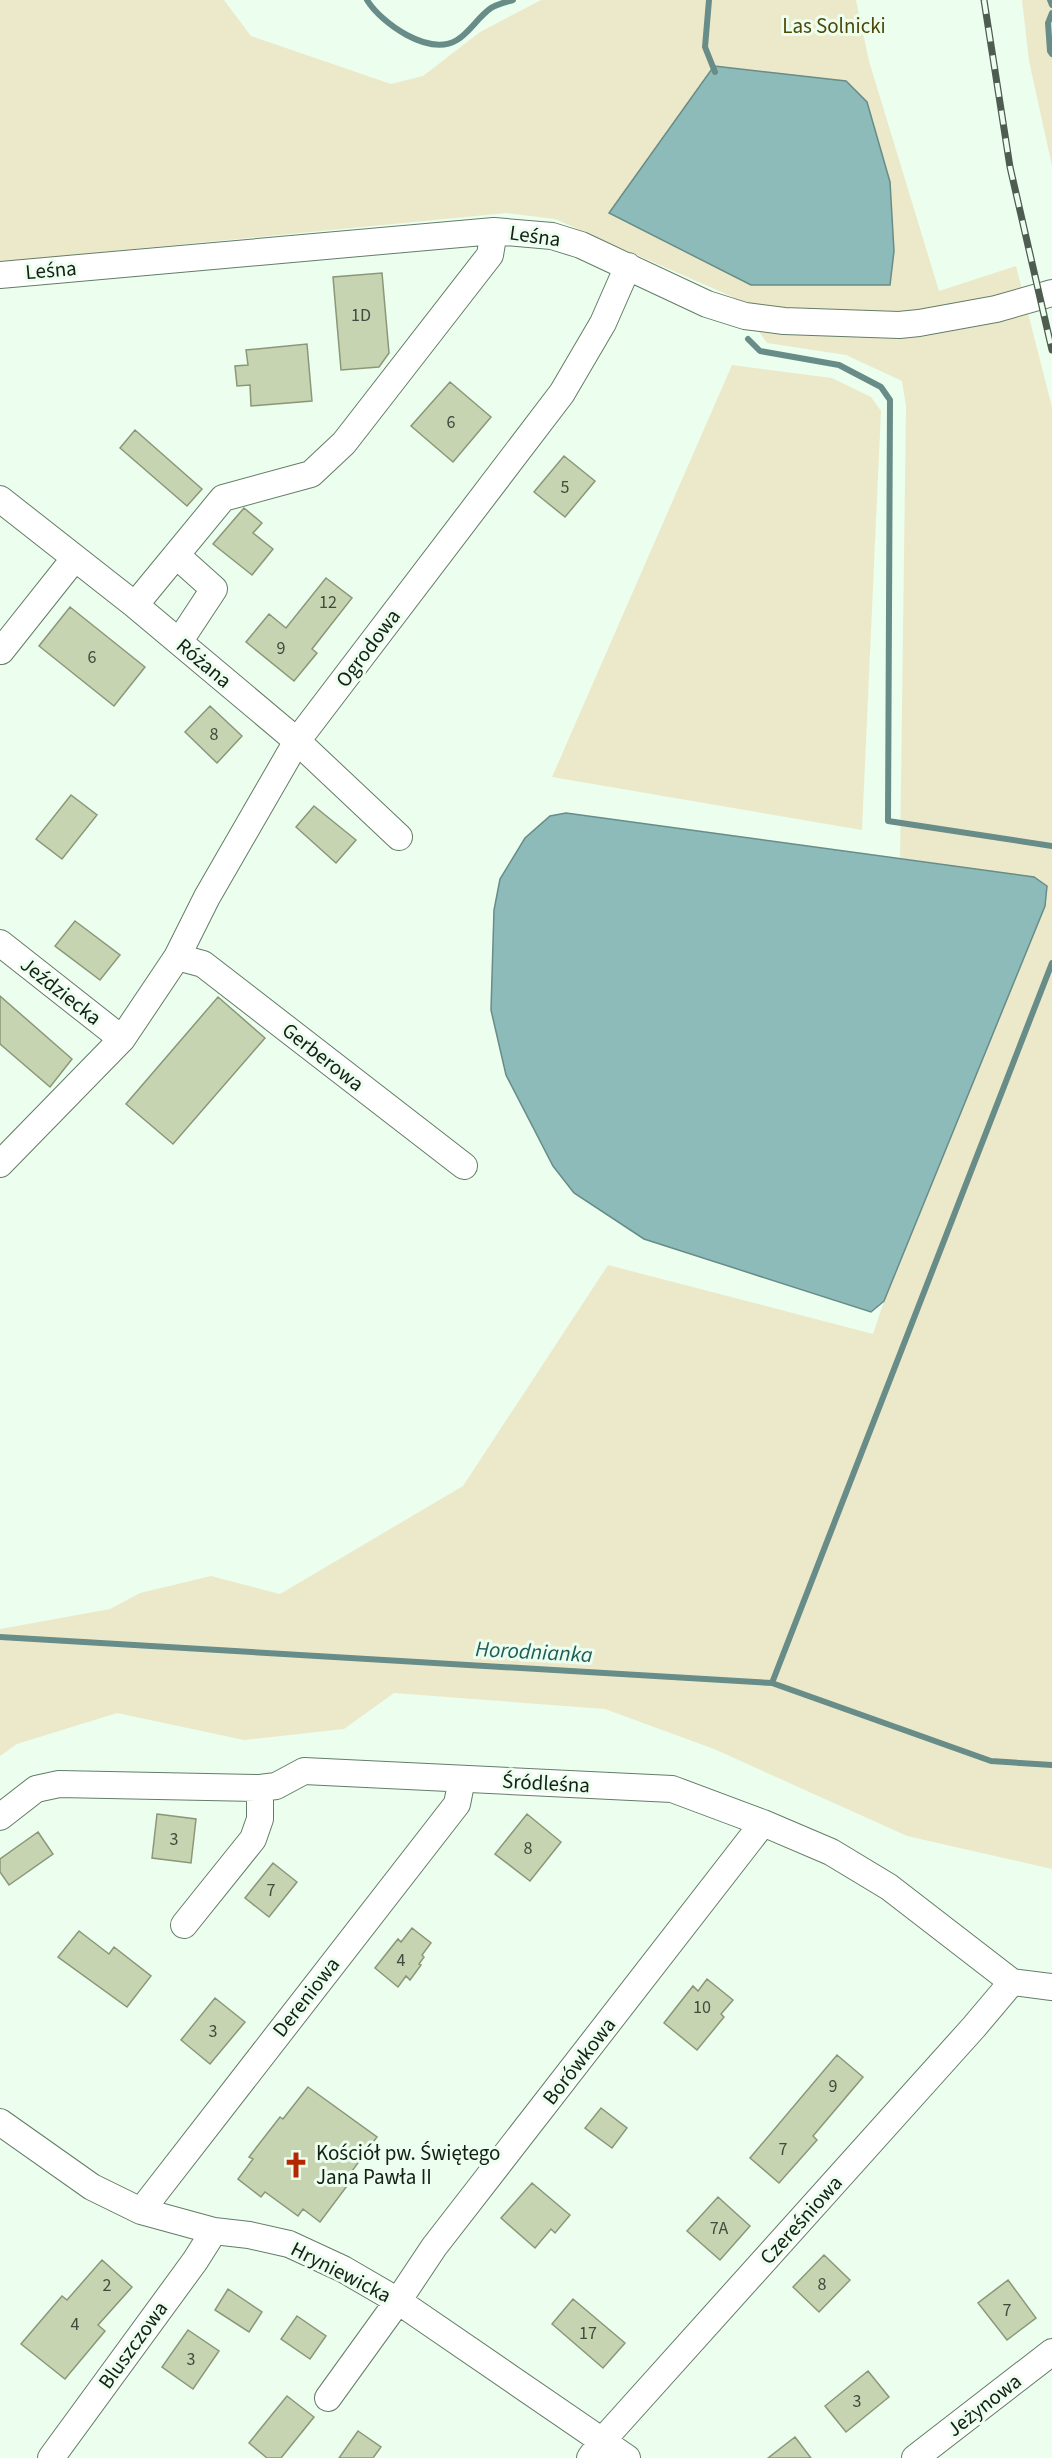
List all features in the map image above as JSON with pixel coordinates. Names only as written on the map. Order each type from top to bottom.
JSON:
[{"type":"street","name":"Leśna","points":[[0,275],[494,231],[552,236],[581,244],[717,307],[745,316],[784,321],[899,325],[919,323],[996,309],[1052,293]]},
{"type":"street","points":[[135,605],[223,498],[311,474],[344,443],[490,255],[494,231]]},
{"type":"street","name":"Ogrodowa","points":[[0,1164],[122,1039],[177,957],[207,897],[297,741],[562,393],[603,323],[628,266]]},
{"type":"street","name":"Różana","points":[[0,499],[135,605],[297,741],[399,837]]},
{"type":"street","points":[[176,555],[214,589],[179,642]]},
{"type":"street","points":[[1,651],[74,559]]},
{"type":"street","name":"Jeździecka","points":[[0,943],[122,1039]]},
{"type":"street","name":"Gerberowa","points":[[177,957],[203,964],[464,1166]]},
{"type":"street","name":"Śródleśna","points":[[0,1817],[36,1789],[59,1784],[260,1788],[276,1786],[304,1771],[672,1789],[763,1823],[831,1852],[889,1887],[1012,1982]]},
{"type":"street","name":"Dereniowa","points":[[141,2211],[457,1804],[462,1779]]},
{"type":"street","points":[[184,1925],[253,1839],[260,1820],[260,1788]]},
{"type":"street","name":"Borówkowa","points":[[328,2398],[434,2247],[763,1823]]},
{"type":"street","points":[[1012,1982],[1052,1987]]},
{"type":"street","name":"Czereśniowa","points":[[596,2450],[1012,1982]]},
{"type":"street","name":"Hryniewicka","points":[[0,2122],[92,2187],[141,2211],[214,2231],[249,2235],[289,2244],[343,2269],[398,2301],[596,2450],[627,2458]]},
{"type":"street","name":"Bluszczowa","points":[[51,2458],[195,2261],[214,2231]]},
{"type":"street","name":"Jeżynowa","points":[[915,2458],[1052,2352]]},
{"type":"green space","name":"Las Solnicki","points":[[0,0],[224,0],[251,36],[391,84],[423,76],[480,32],[541,0],[856,0],[869,61],[939,291],[1016,266],[1052,407],[1052,1869],[907,1836],[714,1749],[605,1709],[394,1693],[344,1729],[244,1740],[117,1713],[17,1744],[0,1756],[0,1629],[110,1609],[140,1593],[211,1576],[280,1594],[463,1486],[608,1265],[873,1334],[884,1301],[1044,906],[1046,886],[1034,877],[900,858],[906,406],[902,381],[846,355],[767,343],[735,298],[555,219],[507,213],[0,262]]},
{"type":"green space","points":[[1022,0],[1052,0],[1052,166],[1029,61]]},
{"type":"green space","points":[[732,365],[832,378],[871,397],[881,411],[862,830],[552,777]]},
{"type":"water","points":[[714,66],[846,81],[867,102],[890,182],[894,251],[890,285],[751,285],[609,213]]},
{"type":"water","points":[[566,813],[1034,877],[1047,886],[1045,906],[884,1301],[871,1312],[644,1239],[574,1193],[553,1166],[506,1075],[491,1010],[494,910],[500,879],[525,838],[550,816]]},
{"type":"building","points":[[382,273],[389,353],[379,367],[341,370],[333,277]]},
{"type":"building","points":[[307,344],[312,401],[251,406],[250,385],[237,386],[235,366],[248,365],[246,350]]},
{"type":"building","points":[[450,382],[491,417],[453,462],[411,426]]},
{"type":"building","points":[[135,430],[202,489],[187,506],[120,448]]},
{"type":"building","points":[[564,456],[595,481],[565,517],[534,492]]},
{"type":"building","points":[[244,508],[262,523],[253,533],[273,549],[252,575],[213,544]]},
{"type":"building","points":[[326,578],[352,598],[312,649],[317,653],[294,681],[246,642],[269,614],[286,628]]},
{"type":"building","points":[[70,607],[145,667],[114,706],[39,646]]},
{"type":"building","points":[[210,706],[242,736],[217,763],[185,732]]},
{"type":"building","points":[[71,795],[97,815],[62,859],[36,839]]},
{"type":"building","points":[[314,806],[356,840],[336,863],[296,827]]},
{"type":"building","points":[[75,921],[120,955],[100,980],[55,946]]},
{"type":"building","points":[[0,996],[72,1059],[50,1087],[0,1044]]},
{"type":"building","points":[[218,997],[265,1038],[173,1144],[126,1104]]},
{"type":"building","points":[[157,1814],[196,1819],[191,1863],[152,1858]]},
{"type":"building","points":[[527,1814],[561,1842],[530,1881],[495,1854]]},
{"type":"building","points":[[38,1832],[53,1854],[9,1885],[0,1872],[0,1859]]},
{"type":"building","points":[[273,1863],[297,1882],[269,1917],[245,1898]]},
{"type":"building","points":[[412,1928],[431,1943],[422,1955],[424,1957],[419,1964],[421,1965],[410,1980],[406,1976],[398,1987],[375,1968],[398,1939],[401,1942]]},
{"type":"building","points":[[79,1931],[109,1954],[114,1947],[151,1976],[127,2007],[58,1957]]},
{"type":"building","points":[[707,1979],[733,2000],[721,2014],[724,2017],[697,2050],[664,2023],[693,1986],[698,1991]]},
{"type":"building","points":[[215,1998],[245,2022],[210,2064],[181,2040]]},
{"type":"building","points":[[837,2055],[863,2077],[813,2136],[817,2140],[779,2183],[750,2158]]},
{"type":"building","name":"Kościół pw. Świętego Jana Pawła II","points":[[308,2087],[377,2137],[352,2171],[356,2174],[320,2222],[303,2209],[298,2216],[265,2192],[261,2197],[238,2179],[253,2159],[249,2157],[280,2117],[283,2119]]},
{"type":"building","points":[[601,2108],[627,2128],[612,2148],[585,2128]]},
{"type":"building","points":[[532,2183],[570,2215],[555,2233],[551,2229],[535,2248],[501,2218]]},
{"type":"building","points":[[718,2197],[750,2226],[720,2260],[687,2231]]},
{"type":"building","points":[[824,2255],[850,2280],[819,2312],[793,2287]]},
{"type":"building","points":[[102,2260],[132,2287],[98,2325],[105,2331],[65,2379],[21,2344],[62,2296],[67,2300]]},
{"type":"building","points":[[1008,2280],[1036,2318],[1007,2340],[978,2303]]},
{"type":"building","points":[[228,2289],[262,2312],[249,2332],[215,2310]]},
{"type":"building","points":[[573,2299],[625,2343],[603,2368],[552,2324]]},
{"type":"building","points":[[297,2316],[326,2336],[310,2359],[281,2339]]},
{"type":"building","points":[[188,2330],[219,2351],[193,2389],[162,2367]]},
{"type":"building","points":[[868,2371],[889,2397],[846,2432],[825,2406]]},
{"type":"building","points":[[287,2396],[314,2417],[281,2458],[267,2458],[249,2443]]},
{"type":"building","points":[[358,2431],[381,2447],[373,2458],[339,2458]]},
{"type":"building","points":[[795,2437],[811,2458],[768,2458]]},
{"type":"waterway","points":[[367,0],[394,27],[420,41],[433,44],[446,44],[457,40],[491,8],[513,0]]},
{"type":"waterway","points":[[709,0],[705,47],[715,72]]},
{"type":"waterway","points":[[1050,0],[1052,5]]},
{"type":"waterway","points":[[1052,13],[1048,23],[1052,54]]},
{"type":"waterway","points":[[748,339],[760,351],[839,365],[881,387],[890,400],[888,821],[1052,846]]},
{"type":"waterway","points":[[772,1683],[1052,963]]},
{"type":"waterway","name":"Horodnianka","points":[[0,1637],[772,1683],[991,1761],[1052,1765]]},
{"type":"railway","points":[[984,0],[1010,167],[1052,350]]},
{"type":"place","name":"Kościół pw. Świętego Jana Pawła II","points":[[296,2165]]}]
